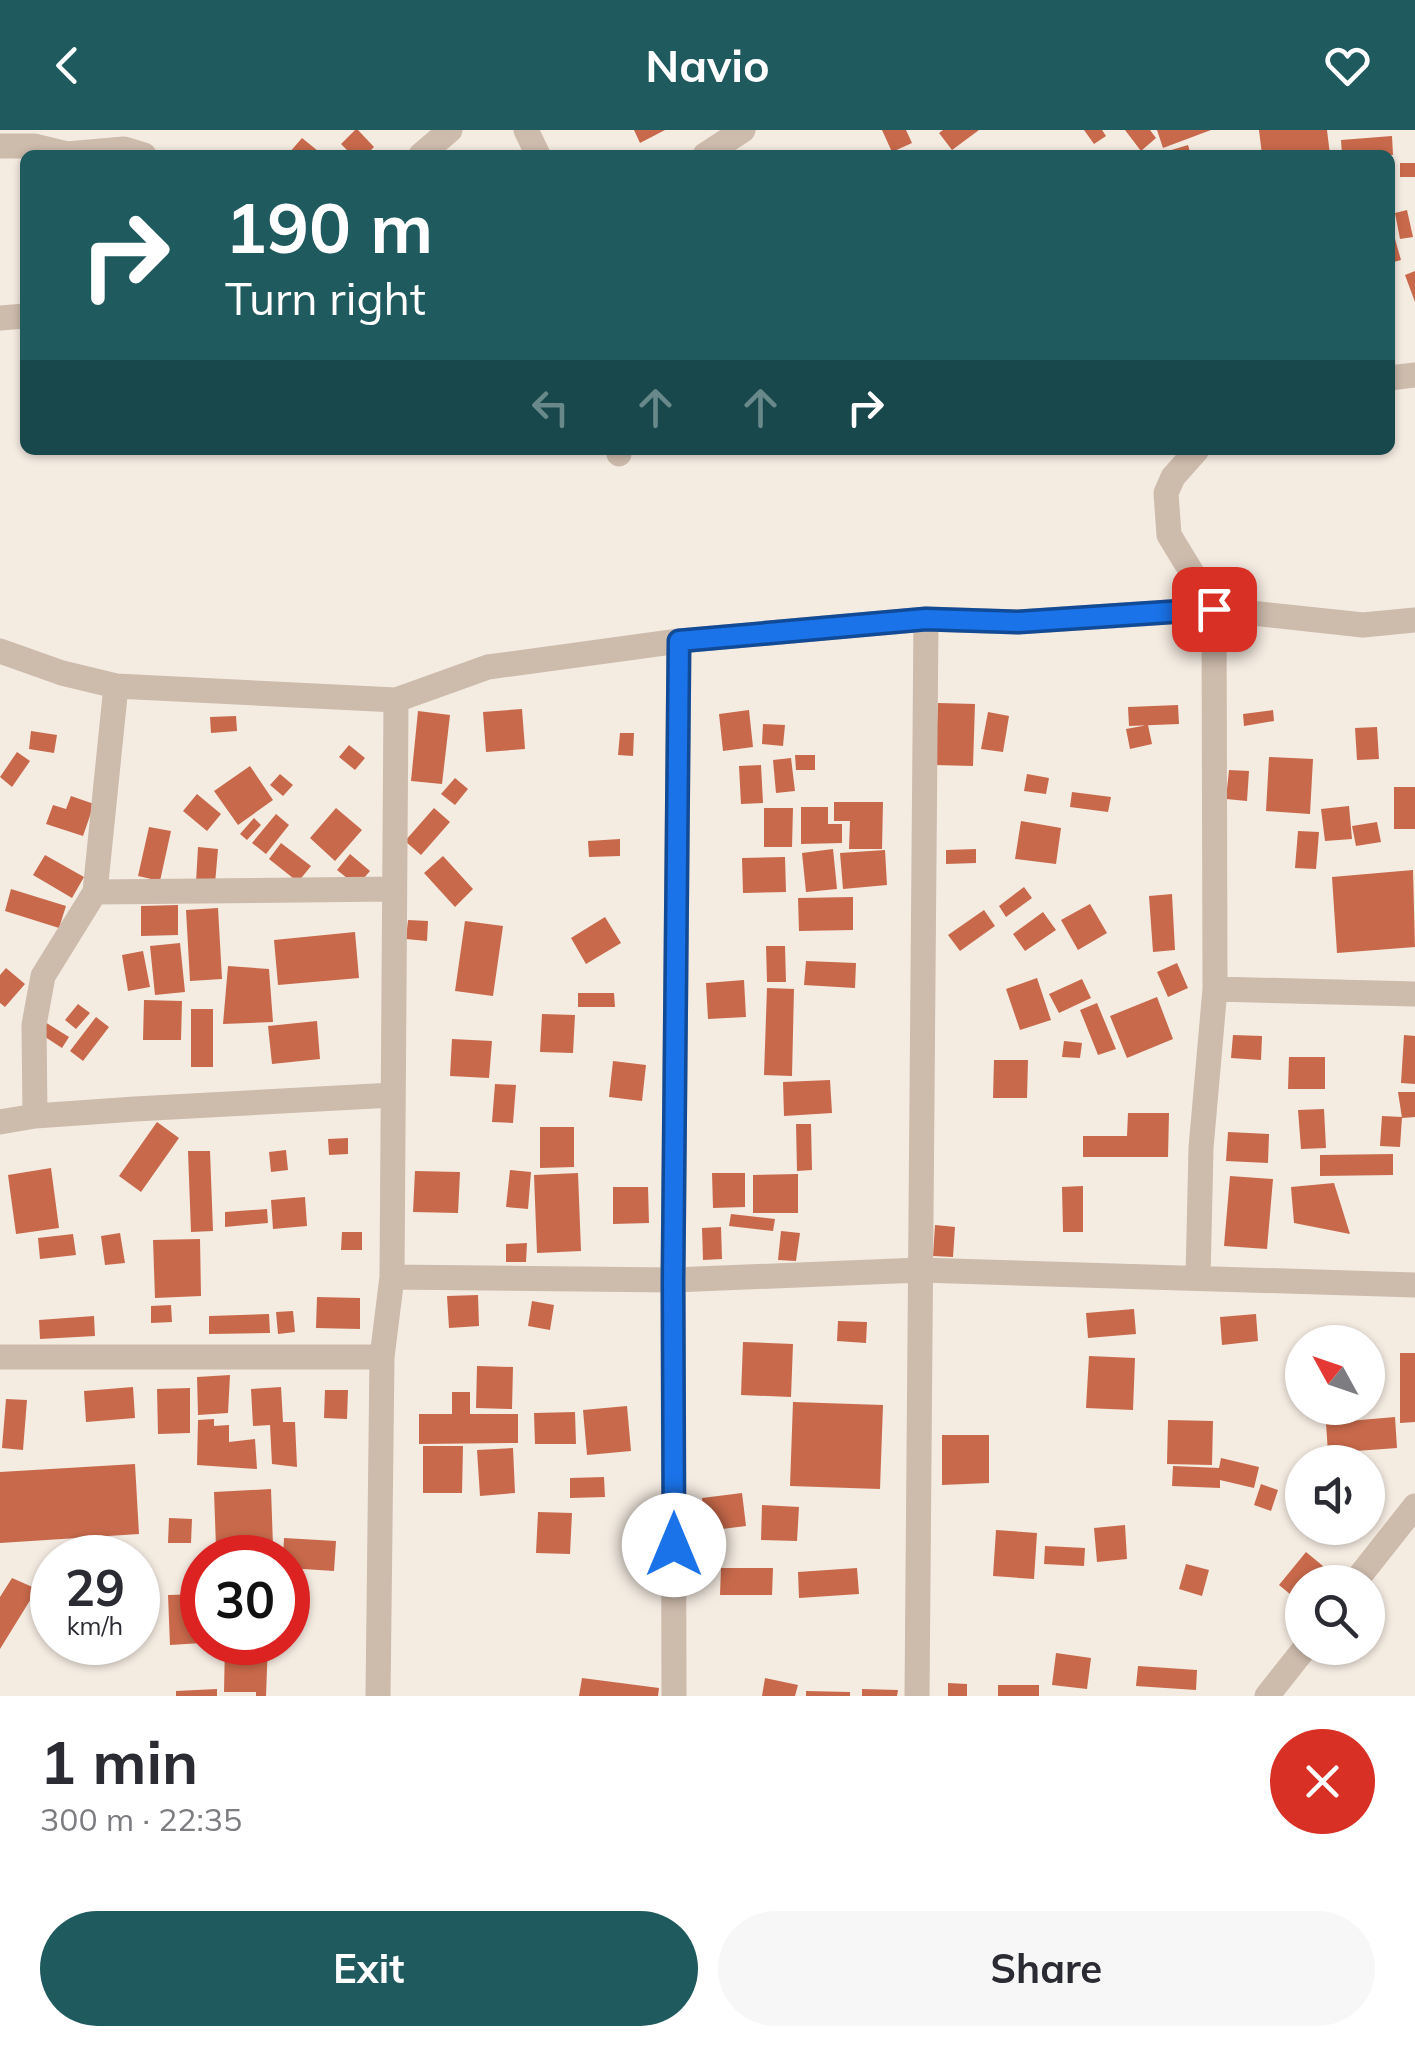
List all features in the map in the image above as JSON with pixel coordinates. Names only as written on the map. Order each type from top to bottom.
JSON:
[{"type":"street","points":[[427,150],[450,130]]},
{"type":"street","points":[[713,150],[743,130]]},
{"type":"street","points":[[0,146],[50,150]]},
{"type":"street","points":[[1192,455],[1166,492],[1168,535],[1214,609],[1215,989],[1202,1148],[1198,1278]]},
{"type":"street","points":[[0,651],[116,686],[396,700],[488,667],[679,641],[926,619],[1018,622],[1214,609],[1363,624],[1415,620]]},
{"type":"street","points":[[917,1696],[926,619]]},
{"type":"street","points":[[674,1696],[679,641]]},
{"type":"street","points":[[35,1116],[34,1025],[43,976],[95,892],[116,686]]},
{"type":"street","points":[[378,1696],[382,1357],[392,1277],[396,700]]},
{"type":"street","points":[[95,892],[394,889]]},
{"type":"street","points":[[1215,989],[1415,994]]},
{"type":"street","points":[[0,1122],[35,1116],[392,1095]]},
{"type":"street","points":[[392,1277],[673,1280],[920,1270],[1415,1284]]},
{"type":"street","points":[[0,1357],[382,1357]]},
{"type":"street","points":[[1368,1565],[1415,1506]]},
{"type":"street","points":[[1267,1696],[1292,1665]]},
{"type":"building","points":[[358,130],[374,147],[347,150],[341,144]]},
{"type":"building","points":[[634,130],[665,130],[640,143]]},
{"type":"building","points":[[882,130],[906,130],[912,143],[891,150]]},
{"type":"building","points":[[979,130],[952,150],[939,133]]},
{"type":"building","points":[[1084,130],[1102,130],[1106,136],[1094,144]]},
{"type":"building","points":[[1125,130],[1150,130],[1156,138],[1140,150]]},
{"type":"building","points":[[1157,130],[1211,130],[1163,148]]},
{"type":"building","points":[[1259,130],[1327,130],[1329,150],[1261,150]]},
{"type":"building","points":[[1392,136],[1393,150],[1342,150],[1341,140]]},
{"type":"building","points":[[302,138],[317,150],[292,150]]},
{"type":"building","points":[[1400,163],[1415,163],[1415,177],[1400,177]]},
{"type":"building","points":[[1407,210],[1413,237],[1400,239],[1395,213]]},
{"type":"building","points":[[1395,239],[1401,260],[1395,262]]},
{"type":"building","points":[[1415,271],[1415,302],[1405,275]]},
{"type":"building","points":[[938,703],[975,704],[973,766],[935,765]]},
{"type":"building","points":[[1178,705],[1179,724],[1129,726],[1128,707]]},
{"type":"building","points":[[522,709],[525,749],[486,752],[483,712]]},
{"type":"building","points":[[749,710],[753,747],[723,751],[719,714]]},
{"type":"building","points":[[1273,710],[1274,721],[1244,726],[1243,714]]},
{"type":"building","points":[[418,711],[450,715],[442,784],[411,781]]},
{"type":"building","points":[[988,712],[1009,716],[1003,752],[981,749]]},
{"type":"building","points":[[236,716],[237,731],[211,733],[210,717]]},
{"type":"building","points":[[763,724],[785,725],[783,746],[762,744]]},
{"type":"building","points":[[1148,725],[1152,744],[1130,749],[1126,729]]},
{"type":"building","points":[[1377,727],[1379,759],[1357,760],[1355,728]]},
{"type":"building","points":[[31,731],[57,735],[54,753],[29,749]]},
{"type":"building","points":[[620,733],[634,733],[633,756],[618,755]]},
{"type":"building","points":[[349,745],[365,758],[355,770],[339,757]]},
{"type":"building","points":[[17,752],[30,761],[12,787],[0,777]]},
{"type":"building","points":[[795,755],[815,755],[815,770],[796,770]]},
{"type":"building","points":[[1269,757],[1313,759],[1310,814],[1266,811]]},
{"type":"building","points":[[791,758],[795,791],[776,793],[773,760]]},
{"type":"building","points":[[761,765],[763,803],[741,804],[739,766]]},
{"type":"building","points":[[250,766],[273,800],[238,825],[214,791]]},
{"type":"building","points":[[1229,770],[1249,771],[1247,801],[1226,799]]},
{"type":"building","points":[[280,774],[293,785],[283,796],[270,785]]},
{"type":"building","points":[[1027,774],[1049,778],[1046,794],[1024,791]]},
{"type":"building","points":[[455,778],[468,789],[455,805],[441,794]]},
{"type":"building","points":[[1394,787],[1415,787],[1415,829],[1394,829]]},
{"type":"building","points":[[1072,792],[1111,797],[1108,812],[1070,807]]},
{"type":"building","points":[[197,794],[221,814],[207,831],[183,811]]},
{"type":"building","points":[[71,796],[94,804],[83,836],[46,824],[53,805],[66,809]]},
{"type":"building","points":[[834,802],[883,802],[882,849],[849,849],[850,821],[834,821]]},
{"type":"building","points":[[1349,806],[1352,839],[1325,841],[1321,809]]},
{"type":"building","points":[[801,807],[828,807],[828,824],[842,824],[842,843],[801,844]]},
{"type":"building","points":[[336,808],[362,830],[335,861],[310,838]]},
{"type":"building","points":[[434,808],[450,822],[421,855],[405,841]]},
{"type":"building","points":[[764,808],[793,808],[792,847],[764,847]]},
{"type":"building","points":[[276,814],[289,825],[266,854],[252,843]]},
{"type":"building","points":[[254,818],[261,825],[247,840],[240,834]]},
{"type":"building","points":[[1021,821],[1061,828],[1056,864],[1015,859]]},
{"type":"building","points":[[1377,822],[1381,842],[1356,846],[1352,826]]},
{"type":"building","points":[[149,827],[171,831],[160,881],[138,876]]},
{"type":"building","points":[[1298,831],[1319,832],[1316,869],[1295,868]]},
{"type":"building","points":[[620,839],[620,856],[589,857],[588,841]]},
{"type":"building","points":[[281,843],[311,866],[298,882],[269,859]]},
{"type":"building","points":[[198,847],[218,849],[215,884],[196,882]]},
{"type":"building","points":[[833,849],[837,889],[806,892],[802,853]]},
{"type":"building","points":[[976,849],[976,863],[946,864],[946,850]]},
{"type":"building","points":[[885,850],[887,885],[843,889],[840,853]]},
{"type":"building","points":[[350,854],[370,871],[357,886],[337,870]]},
{"type":"building","points":[[45,855],[84,877],[72,898],[33,875]]},
{"type":"building","points":[[443,856],[473,889],[455,907],[424,873]]},
{"type":"building","points":[[785,857],[786,892],[743,893],[742,858]]},
{"type":"building","points":[[1413,870],[1415,947],[1337,953],[1332,877]]},
{"type":"building","points":[[1024,887],[1032,898],[1006,917],[999,906]]},
{"type":"building","points":[[11,889],[66,906],[59,928],[5,911]]},
{"type":"building","points":[[1172,894],[1175,950],[1153,952],[1149,896]]},
{"type":"building","points":[[853,897],[853,930],[799,931],[798,898]]},
{"type":"building","points":[[1090,904],[1107,933],[1078,950],[1061,920]]},
{"type":"building","points":[[178,905],[178,935],[141,936],[141,906]]},
{"type":"building","points":[[218,908],[222,979],[190,981],[186,910]]},
{"type":"building","points":[[984,910],[995,926],[960,951],[948,935]]},
{"type":"building","points":[[1043,912],[1056,930],[1025,951],[1013,934]]},
{"type":"building","points":[[605,917],[621,943],[586,964],[571,938]]},
{"type":"building","points":[[408,920],[428,921],[427,941],[406,939]]},
{"type":"building","points":[[465,921],[503,926],[493,996],[455,991]]},
{"type":"building","points":[[355,932],[359,978],[278,985],[274,940]]},
{"type":"building","points":[[180,943],[185,992],[155,995],[150,946]]},
{"type":"building","points":[[766,946],[785,946],[786,982],[767,982]]},
{"type":"building","points":[[143,951],[150,987],[128,991],[122,955]]},
{"type":"building","points":[[806,961],[856,963],[855,988],[804,985]]},
{"type":"building","points":[[1177,963],[1188,988],[1168,997],[1157,972]]},
{"type":"building","points":[[228,966],[269,969],[273,1022],[223,1024]]},
{"type":"building","points":[[6,968],[25,984],[5,1007],[0,1003],[0,975]]},
{"type":"building","points":[[1037,978],[1051,1020],[1020,1030],[1006,989]]},
{"type":"building","points":[[1082,979],[1091,998],[1059,1013],[1049,994]]},
{"type":"building","points":[[744,980],[746,1017],[708,1019],[706,983]]},
{"type":"building","points":[[767,988],[794,989],[792,1076],[764,1075]]},
{"type":"building","points":[[578,993],[614,993],[615,1007],[578,1007]]},
{"type":"building","points":[[1157,997],[1173,1039],[1127,1058],[1110,1016]]},
{"type":"building","points":[[144,1000],[182,1001],[181,1040],[143,1040]]},
{"type":"building","points":[[1097,1003],[1116,1049],[1098,1055],[1080,1010]]},
{"type":"building","points":[[78,1004],[90,1013],[76,1029],[65,1020]]},
{"type":"building","points":[[191,1009],[213,1009],[213,1067],[191,1067]]},
{"type":"building","points":[[542,1014],[575,1015],[573,1053],[540,1052]]},
{"type":"building","points":[[96,1017],[109,1027],[83,1061],[70,1051]]},
{"type":"building","points":[[317,1021],[320,1059],[272,1064],[268,1026]]},
{"type":"building","points":[[45,1022],[69,1037],[62,1048],[39,1033]]},
{"type":"building","points":[[1233,1035],[1262,1036],[1261,1060],[1231,1058]]},
{"type":"building","points":[[1404,1035],[1415,1036],[1415,1084],[1401,1083]]},
{"type":"building","points":[[452,1039],[492,1041],[489,1078],[450,1076]]},
{"type":"building","points":[[1064,1041],[1082,1043],[1080,1058],[1062,1057]]},
{"type":"building","points":[[1289,1057],[1325,1057],[1325,1089],[1288,1089]]},
{"type":"building","points":[[994,1060],[1028,1060],[1027,1098],[993,1098]]},
{"type":"building","points":[[613,1061],[646,1065],[642,1101],[609,1097]]},
{"type":"building","points":[[830,1080],[832,1113],[784,1116],[783,1082]]},
{"type":"building","points":[[495,1084],[516,1085],[513,1123],[492,1122]]},
{"type":"building","points":[[1398,1092],[1415,1092],[1415,1117],[1402,1118]]},
{"type":"building","points":[[1324,1109],[1326,1148],[1301,1149],[1298,1110]]},
{"type":"building","points":[[1128,1113],[1169,1113],[1168,1157],[1083,1157],[1083,1136],[1127,1136]]},
{"type":"building","points":[[1382,1116],[1402,1117],[1400,1147],[1380,1146]]},
{"type":"building","points":[[157,1122],[179,1138],[141,1192],[119,1176]]},
{"type":"building","points":[[796,1124],[811,1124],[812,1170],[797,1171]]},
{"type":"building","points":[[540,1127],[574,1127],[574,1167],[540,1168]]},
{"type":"building","points":[[1228,1132],[1269,1134],[1268,1163],[1226,1161]]},
{"type":"building","points":[[348,1138],[348,1154],[329,1155],[328,1139]]},
{"type":"building","points":[[286,1150],[288,1170],[271,1172],[269,1152]]},
{"type":"building","points":[[188,1151],[210,1151],[213,1231],[191,1232]]},
{"type":"building","points":[[1393,1154],[1393,1175],[1320,1176],[1320,1155]]},
{"type":"building","points":[[51,1168],[59,1228],[16,1234],[8,1175]]},
{"type":"building","points":[[510,1170],[531,1172],[528,1209],[506,1207]]},
{"type":"building","points":[[415,1171],[460,1172],[458,1213],[413,1212]]},
{"type":"building","points":[[578,1173],[581,1251],[537,1253],[534,1175]]},
{"type":"building","points":[[712,1173],[745,1173],[745,1207],[713,1208]]},
{"type":"building","points":[[798,1174],[798,1213],[753,1213],[753,1175]]},
{"type":"building","points":[[1230,1176],[1273,1179],[1267,1249],[1224,1246]]},
{"type":"building","points":[[1334,1183],[1350,1234],[1294,1223],[1291,1187]]},
{"type":"building","points":[[1083,1186],[1083,1232],[1063,1232],[1062,1187]]},
{"type":"building","points":[[613,1187],[648,1187],[649,1223],[613,1224]]},
{"type":"building","points":[[305,1197],[307,1226],[273,1229],[271,1200]]},
{"type":"building","points":[[267,1209],[268,1223],[225,1227],[225,1212]]},
{"type":"building","points":[[731,1214],[775,1219],[773,1231],[729,1226]]},
{"type":"building","points":[[935,1225],[955,1227],[953,1257],[933,1256]]},
{"type":"building","points":[[721,1227],[722,1259],[703,1260],[702,1228]]},
{"type":"building","points":[[781,1231],[800,1233],[796,1261],[778,1260]]},
{"type":"building","points":[[342,1232],[362,1232],[362,1250],[341,1250]]},
{"type":"building","points":[[120,1233],[125,1263],[105,1265],[101,1236]]},
{"type":"building","points":[[73,1234],[76,1255],[40,1259],[38,1238]]},
{"type":"building","points":[[200,1239],[201,1296],[155,1298],[153,1240]]},
{"type":"building","points":[[527,1243],[526,1262],[506,1262],[506,1244]]},
{"type":"building","points":[[478,1295],[479,1326],[449,1328],[447,1296]]},
{"type":"building","points":[[317,1297],[360,1298],[360,1329],[316,1328]]},
{"type":"building","points":[[532,1301],[554,1305],[550,1330],[528,1326]]},
{"type":"building","points":[[171,1305],[172,1322],[151,1323],[151,1306]]},
{"type":"building","points":[[1134,1309],[1136,1334],[1088,1338],[1086,1313]]},
{"type":"building","points":[[293,1311],[295,1332],[278,1334],[276,1312]]},
{"type":"building","points":[[269,1314],[270,1333],[209,1334],[209,1316]]},
{"type":"building","points":[[1256,1314],[1258,1341],[1222,1345],[1220,1317]]},
{"type":"building","points":[[94,1316],[95,1336],[40,1339],[39,1320]]},
{"type":"building","points":[[838,1321],[867,1322],[866,1343],[837,1341]]},
{"type":"building","points":[[743,1342],[793,1344],[791,1397],[741,1395]]},
{"type":"building","points":[[1400,1353],[1415,1353],[1415,1422],[1400,1423]]},
{"type":"building","points":[[1089,1356],[1135,1358],[1133,1410],[1086,1408]]},
{"type":"building","points":[[477,1366],[513,1367],[512,1409],[476,1408]]},
{"type":"building","points":[[230,1375],[228,1413],[198,1415],[197,1377]]},
{"type":"building","points":[[133,1387],[135,1418],[86,1422],[84,1391]]},
{"type":"building","points":[[281,1387],[283,1422],[295,1422],[297,1467],[272,1464],[270,1425],[253,1426],[251,1389]]},
{"type":"building","points":[[190,1388],[190,1433],[158,1434],[157,1389]]},
{"type":"building","points":[[325,1390],[348,1390],[347,1419],[324,1418]]},
{"type":"building","points":[[452,1392],[470,1392],[470,1414],[518,1414],[518,1443],[419,1444],[419,1414],[452,1414]]},
{"type":"building","points":[[6,1399],[27,1400],[23,1450],[2,1448]]},
{"type":"building","points":[[793,1402],[883,1405],[880,1489],[790,1486]]},
{"type":"building","points":[[627,1406],[631,1451],[587,1455],[583,1410]]},
{"type":"building","points":[[575,1412],[576,1444],[535,1444],[534,1413]]},
{"type":"building","points":[[1395,1417],[1397,1448],[1327,1445],[1326,1425],[1385,1425],[1385,1418]]},
{"type":"building","points":[[214,1419],[214,1426],[229,1425],[229,1442],[255,1439],[257,1469],[197,1465],[198,1420]]},
{"type":"building","points":[[1168,1420],[1213,1421],[1212,1465],[1167,1464]]},
{"type":"building","points":[[942,1435],[989,1435],[989,1483],[942,1485]]},
{"type":"building","points":[[423,1446],[463,1446],[462,1493],[423,1493]]},
{"type":"building","points":[[513,1448],[515,1493],[480,1496],[477,1450]]},
{"type":"building","points":[[1221,1458],[1259,1467],[1254,1488],[1220,1480],[1220,1488],[1172,1486],[1173,1466],[1219,1468]]},
{"type":"building","points":[[135,1464],[139,1534],[30,1535],[30,1541],[0,1543],[0,1472]]},
{"type":"building","points":[[604,1477],[605,1497],[570,1498],[570,1478]]},
{"type":"building","points":[[1261,1484],[1278,1490],[1271,1511],[1254,1505]]},
{"type":"building","points":[[271,1489],[273,1535],[216,1535],[214,1492]]},
{"type":"building","points":[[742,1493],[746,1526],[706,1531],[702,1498]]},
{"type":"building","points":[[762,1505],[799,1507],[797,1541],[761,1540]]},
{"type":"building","points":[[538,1512],[572,1513],[570,1554],[536,1553]]},
{"type":"building","points":[[169,1518],[192,1519],[191,1535],[180,1535],[180,1543],[168,1543]]},
{"type":"building","points":[[1125,1525],[1127,1559],[1097,1562],[1094,1528]]},
{"type":"building","points":[[996,1530],[1037,1533],[1034,1579],[993,1576]]},
{"type":"building","points":[[310,1540],[336,1541],[334,1571],[310,1569]]},
{"type":"building","points":[[1045,1546],[1085,1548],[1084,1566],[1044,1564]]},
{"type":"building","points":[[1306,1552],[1322,1565],[1295,1565]]},
{"type":"building","points":[[1186,1564],[1209,1570],[1202,1596],[1179,1589]]},
{"type":"building","points":[[721,1568],[773,1568],[772,1595],[720,1595]]},
{"type":"building","points":[[857,1568],[859,1594],[799,1598],[798,1572]]},
{"type":"building","points":[[12,1578],[30,1586],[30,1600],[0,1649],[0,1597]]},
{"type":"building","points":[[168,1595],[180,1595],[180,1644],[170,1645]]},
{"type":"building","points":[[1056,1653],[1091,1658],[1087,1689],[1052,1685]]},
{"type":"building","points":[[225,1665],[267,1665],[266,1696],[256,1696],[256,1692],[224,1692]]},
{"type":"building","points":[[1138,1666],[1197,1670],[1196,1690],[1136,1686]]},
{"type":"building","points":[[582,1678],[659,1688],[658,1696],[579,1696]]},
{"type":"building","points":[[765,1678],[798,1685],[795,1696],[762,1696]]},
{"type":"building","points":[[948,1683],[967,1684],[967,1696],[948,1696]]},
{"type":"building","points":[[998,1685],[1039,1685],[1039,1696],[998,1696]]},
{"type":"building","points":[[217,1689],[217,1696],[176,1696],[176,1691]]},
{"type":"building","points":[[862,1689],[898,1690],[897,1696],[862,1696]]},
{"type":"building","points":[[806,1691],[850,1692],[850,1696],[806,1696]]},
{"type":"route","points":[[674,1545],[679,641],[926,619],[1018,622],[1214,609]]}]
